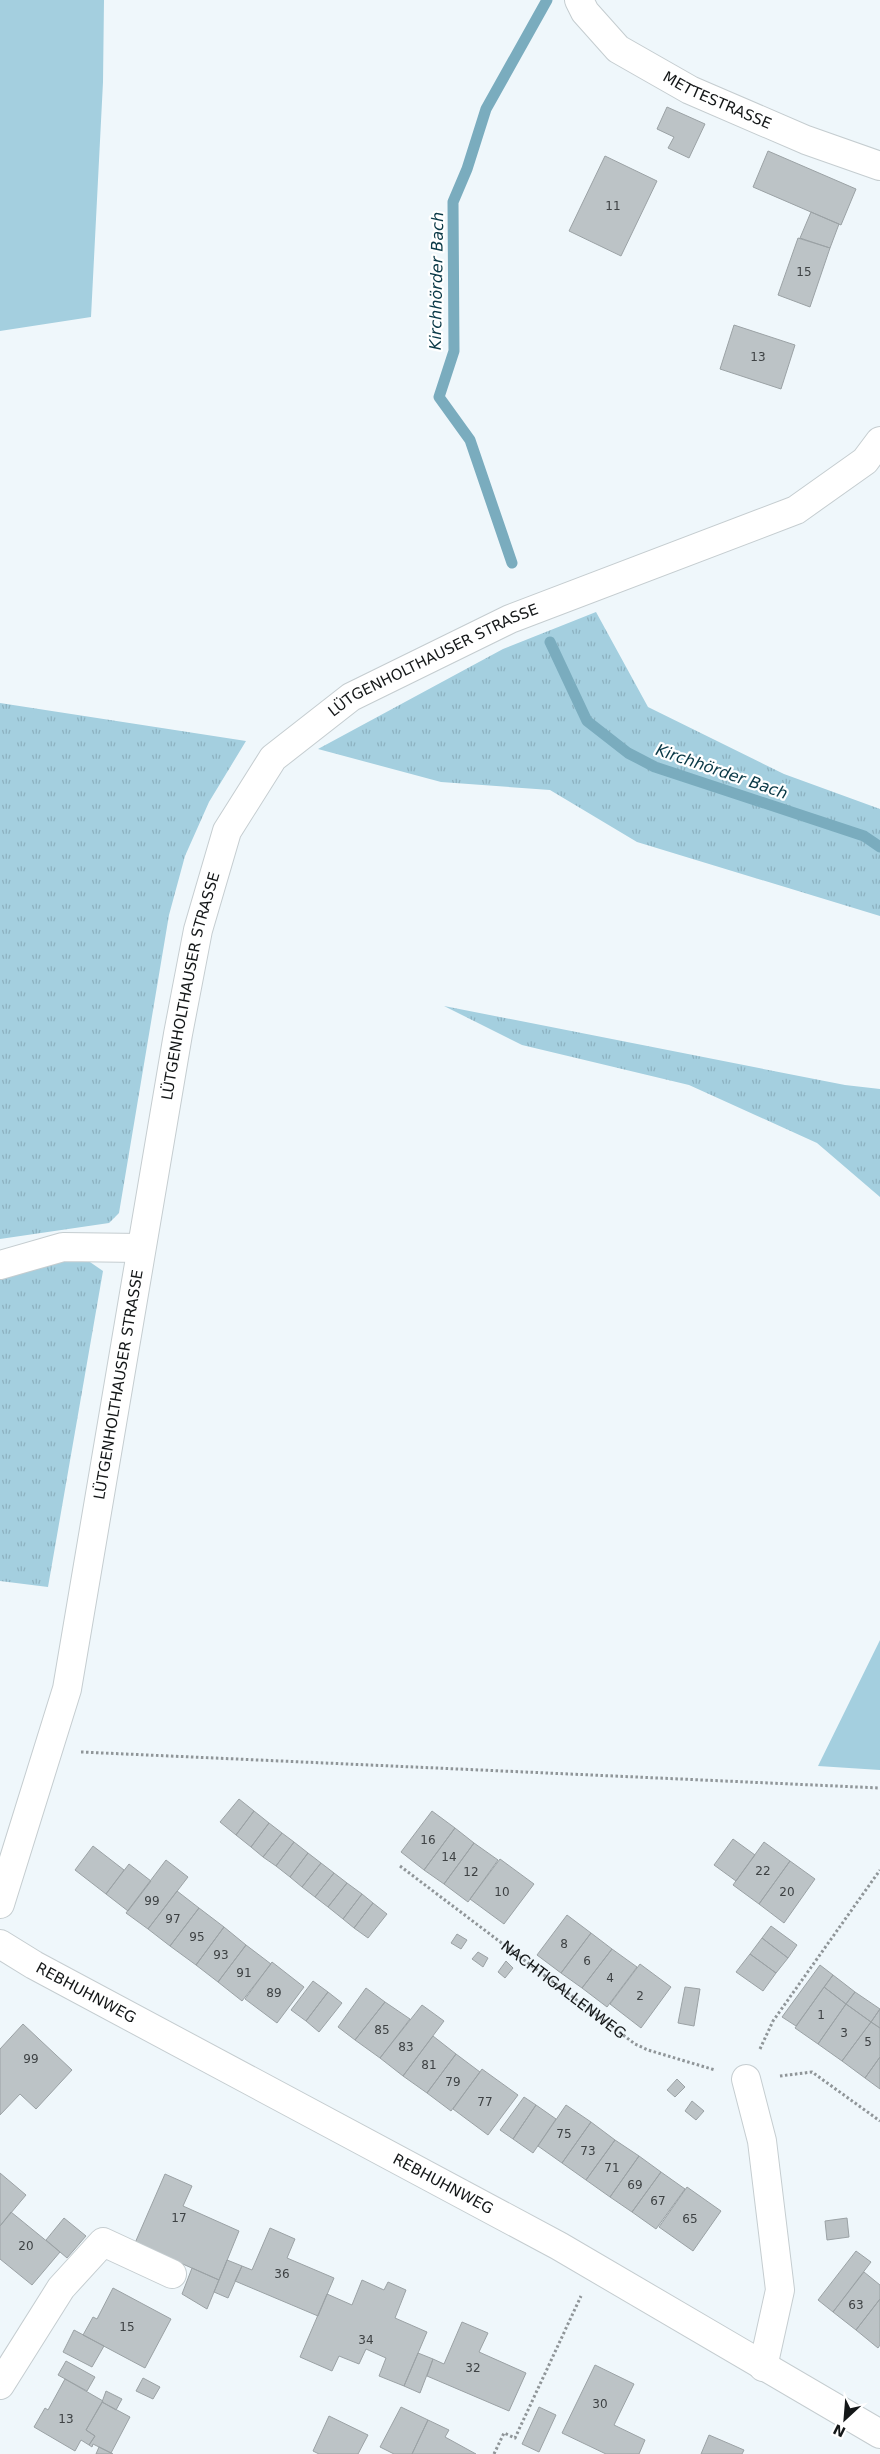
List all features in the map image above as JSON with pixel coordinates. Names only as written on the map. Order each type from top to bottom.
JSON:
[{"type":"street","name":"METTESTRASSE","points":[[579,0],[585,12],[618,49],[690,90],[806,140],[880,166]]},
{"type":"street","name":"LÜTGENHOLTHAUSER STRASSE","points":[[0,1904],[66,1689],[178,1034],[198,930],[227,831],[273,758],[351,697],[510,619],[796,510],[865,461],[880,441]]},
{"type":"street","points":[[0,1264],[62,1247],[141,1248]]},
{"type":"street","name":"REBHUHNWEG","points":[[0,1944],[42,1970],[559,2246],[880,2434]]},
{"type":"street","points":[[746,2079],[762,2141],[780,2290],[763,2367]]},
{"type":"street","points":[[0,2385],[61,2288],[103,2242],[172,2274]]},
{"type":"path","points":[[48,1750],[880,1788]]},
{"type":"path","name":"NACHTIGALLENWEG","points":[[400,1866],[635,2044],[648,2050],[746,2079],[812,2072],[880,2121]]},
{"type":"path","points":[[746,2079],[773,2021],[880,1870]]},
{"type":"path","points":[[494,2454],[504,2433],[515,2438],[594,2268]]},
{"type":"green space","points":[[0,0],[104,0],[103,82],[91,317],[0,331]]},
{"type":"green space","points":[[596,612],[648,707],[784,774],[880,809],[880,916],[637,842],[550,790],[441,782],[318,749],[503,649]]},
{"type":"green space","points":[[0,703],[246,741],[209,802],[185,856],[169,915],[119,1213],[109,1223],[0,1239]]},
{"type":"green space","points":[[444,1006],[845,1085],[880,1089],[880,1197],[817,1143],[689,1085],[522,1045]]},
{"type":"green space","points":[[53,1259],[87,1260],[103,1271],[48,1587],[0,1581],[0,1270]]},
{"type":"green space","points":[[880,1640],[880,1770],[818,1766]]},
{"type":"building","points":[[667,107],[705,124],[689,158],[668,148],[674,137],[657,129]]},
{"type":"building","points":[[768,151],[856,189],[841,225],[753,187]]},
{"type":"building","points":[[605,156],[657,181],[621,256],[569,231]]},
{"type":"building","points":[[811,212],[839,224],[830,248],[800,238]]},
{"type":"building","points":[[798,238],[830,248],[810,307],[778,295]]},
{"type":"building","points":[[734,325],[795,345],[781,389],[720,369]]},
{"type":"building","points":[[239,1799],[254,1811],[236,1835],[220,1822]]},
{"type":"building","points":[[254,1811],[269,1823],[251,1847],[236,1835]]},
{"type":"building","points":[[432,1811],[455,1828],[424,1870],[401,1852]]},
{"type":"building","points":[[269,1823],[282,1833],[263,1857],[251,1847]]},
{"type":"building","points":[[455,1828],[474,1843],[444,1884],[424,1870]]},
{"type":"building","points":[[282,1833],[294,1842],[276,1866],[263,1857]]},
{"type":"building","points":[[733,1839],[755,1855],[736,1881],[714,1865]]},
{"type":"building","points":[[294,1842],[308,1853],[290,1877],[276,1866]]},
{"type":"building","points":[[764,1842],[790,1861],[759,1904],[733,1885]]},
{"type":"building","points":[[474,1843],[498,1860],[468,1902],[444,1884]]},
{"type":"building","points":[[93,1846],[124,1870],[106,1894],[75,1870]]},
{"type":"building","points":[[308,1853],[321,1863],[302,1887],[290,1877]]},
{"type":"building","points":[[500,1859],[534,1884],[504,1924],[470,1899]]},
{"type":"building","points":[[166,1860],[188,1877],[148,1929],[126,1913]]},
{"type":"building","points":[[790,1861],[815,1879],[784,1923],[759,1904]]},
{"type":"building","points":[[321,1863],[334,1873],[315,1897],[302,1887]]},
{"type":"building","points":[[129,1864],[151,1881],[128,1911],[106,1894]]},
{"type":"building","points":[[334,1873],[347,1883],[328,1907],[315,1897]]},
{"type":"building","points":[[347,1883],[362,1894],[343,1919],[328,1907]]},
{"type":"building","points":[[177,1891],[199,1908],[170,1946],[148,1929]]},
{"type":"building","points":[[362,1894],[373,1903],[354,1928],[343,1919]]},
{"type":"building","points":[[373,1903],[387,1914],[368,1938],[354,1928]]},
{"type":"building","points":[[199,1908],[224,1927],[196,1965],[170,1946]]},
{"type":"building","points":[[567,1915],[591,1933],[561,1973],[537,1955]]},
{"type":"building","points":[[771,1926],[797,1945],[788,1958],[762,1938]]},
{"type":"building","points":[[224,1927],[246,1945],[218,1982],[196,1965]]},
{"type":"building","points":[[591,1933],[612,1949],[582,1988],[561,1973]]},
{"type":"building","points":[[457,1934],[467,1940],[461,1949],[451,1943]]},
{"type":"building","points":[[762,1938],[788,1958],[776,1973],[750,1954]]},
{"type":"building","points":[[246,1945],[271,1964],[242,2001],[218,1982]]},
{"type":"building","points":[[612,1949],[637,1967],[607,2007],[582,1988]]},
{"type":"building","points":[[478,1952],[488,1958],[483,1967],[472,1959]]},
{"type":"building","points":[[750,1954],[776,1973],[763,1991],[736,1972]]},
{"type":"building","points":[[506,1961],[513,1968],[505,1978],[498,1972]]},
{"type":"building","points":[[272,1962],[304,1987],[277,2023],[245,1999]]},
{"type":"building","points":[[640,1964],[671,1987],[641,2028],[610,2004]]},
{"type":"building","points":[[820,1965],[833,1975],[796,2026],[782,2017]]},
{"type":"building","points":[[833,1975],[855,1992],[846,2004],[824,1987]]},
{"type":"building","points":[[313,1981],[328,1992],[306,2021],[291,2010]]},
{"type":"building","points":[[685,1987],[700,1989],[694,2026],[678,2023]]},
{"type":"building","points":[[824,1987],[846,2004],[818,2044],[795,2028]]},
{"type":"building","points":[[366,1988],[385,2002],[355,2040],[338,2027]]},
{"type":"building","points":[[328,1992],[342,2003],[319,2032],[306,2021]]},
{"type":"building","points":[[855,1992],[880,2009],[871,2022],[846,2004]]},
{"type":"building","points":[[385,2002],[410,2019],[380,2058],[355,2040]]},
{"type":"building","points":[[846,2004],[871,2022],[842,2061],[818,2044]]},
{"type":"building","points":[[422,2005],[444,2021],[403,2076],[380,2058]]},
{"type":"building","points":[[880,2009],[880,2028],[871,2022]]},
{"type":"building","points":[[871,2022],[880,2028],[880,2057],[865,2078],[842,2061]]},
{"type":"building","points":[[23,2024],[72,2070],[36,2109],[20,2094],[0,2115],[0,2049]]},
{"type":"building","points":[[433,2036],[456,2054],[427,2093],[403,2076]]},
{"type":"building","points":[[456,2054],[480,2072],[451,2111],[427,2093]]},
{"type":"building","points":[[880,2057],[880,2089],[865,2078]]},
{"type":"building","points":[[482,2069],[518,2095],[488,2135],[453,2109]]},
{"type":"building","points":[[677,2079],[685,2087],[675,2097],[667,2090]]},
{"type":"building","points":[[524,2097],[536,2105],[513,2139],[500,2130]]},
{"type":"building","points":[[692,2101],[704,2111],[696,2120],[685,2111]]},
{"type":"building","points":[[536,2105],[556,2119],[533,2153],[513,2139]]},
{"type":"building","points":[[566,2105],[591,2122],[562,2163],[538,2146]]},
{"type":"building","points":[[591,2122],[615,2140],[586,2180],[562,2163]]},
{"type":"building","points":[[615,2140],[639,2156],[610,2197],[586,2180]]},
{"type":"building","points":[[639,2156],[661,2172],[632,2212],[610,2197]]},
{"type":"building","points":[[661,2172],[685,2189],[656,2229],[632,2212]]},
{"type":"building","points":[[0,2173],[26,2195],[0,2226]]},
{"type":"building","points":[[165,2174],[192,2186],[183,2206],[239,2231],[219,2280],[135,2243]]},
{"type":"building","points":[[687,2187],[721,2211],[693,2251],[659,2227]]},
{"type":"building","points":[[11,2212],[60,2252],[32,2285],[0,2259],[0,2226]]},
{"type":"building","points":[[64,2218],[86,2236],[67,2258],[46,2240]]},
{"type":"building","points":[[847,2218],[849,2237],[827,2240],[825,2221]]},
{"type":"building","points":[[270,2228],[295,2239],[287,2258],[334,2278],[318,2316],[235,2281],[242,2266],[252,2270]]},
{"type":"building","points":[[856,2251],[871,2262],[833,2312],[818,2300]]},
{"type":"building","points":[[227,2260],[242,2266],[228,2298],[214,2292]]},
{"type":"building","points":[[192,2268],[219,2280],[207,2309],[182,2294]]},
{"type":"building","points":[[864,2272],[880,2285],[880,2299],[856,2330],[833,2312]]},
{"type":"building","points":[[362,2280],[384,2290],[388,2282],[406,2290],[395,2318],[427,2332],[404,2386],[379,2376],[386,2358],[366,2349],[359,2364],[339,2356],[332,2371],[300,2357],[327,2294],[352,2305]]},
{"type":"building","points":[[113,2288],[171,2319],[145,2368],[83,2335],[93,2317],[97,2319]]},
{"type":"building","points":[[880,2299],[880,2345],[878,2348],[856,2330]]},
{"type":"building","points":[[462,2322],[488,2333],[479,2352],[526,2373],[509,2411],[427,2376],[433,2359],[444,2364]]},
{"type":"building","points":[[74,2330],[104,2346],[92,2367],[63,2352]]},
{"type":"building","points":[[418,2353],[433,2359],[420,2393],[404,2386]]},
{"type":"building","points":[[66,2361],[95,2377],[87,2391],[58,2375]]},
{"type":"building","points":[[595,2365],[634,2384],[614,2425],[645,2440],[639,2454],[606,2454],[562,2433]]},
{"type":"building","points":[[143,2378],[160,2387],[153,2399],[136,2391]]},
{"type":"building","points":[[65,2379],[103,2401],[86,2430],[95,2436],[89,2445],[81,2440],[75,2451],[34,2427],[45,2408],[48,2410]]},
{"type":"building","points":[[106,2391],[122,2399],[116,2410],[102,2402]]},
{"type":"building","points":[[102,2402],[130,2417],[111,2453],[93,2444],[92,2447],[89,2445],[95,2436],[86,2430]]},
{"type":"building","points":[[401,2407],[428,2420],[412,2454],[394,2454],[380,2447]]},
{"type":"building","points":[[539,2407],[556,2415],[539,2452],[522,2444]]},
{"type":"building","points":[[329,2416],[368,2435],[358,2454],[319,2454],[313,2451]]},
{"type":"building","points":[[428,2420],[449,2430],[445,2437],[476,2454],[412,2454]]},
{"type":"building","points":[[709,2435],[744,2450],[742,2454],[701,2454]]},
{"type":"building","points":[[99,2447],[113,2454],[96,2454]]},
{"type":"waterway","name":"Kirchhörder Bach","points":[[512,563],[470,440],[439,397],[454,351],[453,202],[467,169],[486,109],[547,0]]},
{"type":"waterway","name":"Kirchhörder Bach","points":[[550,642],[587,721],[628,753],[655,767],[864,836],[880,847]]}]
